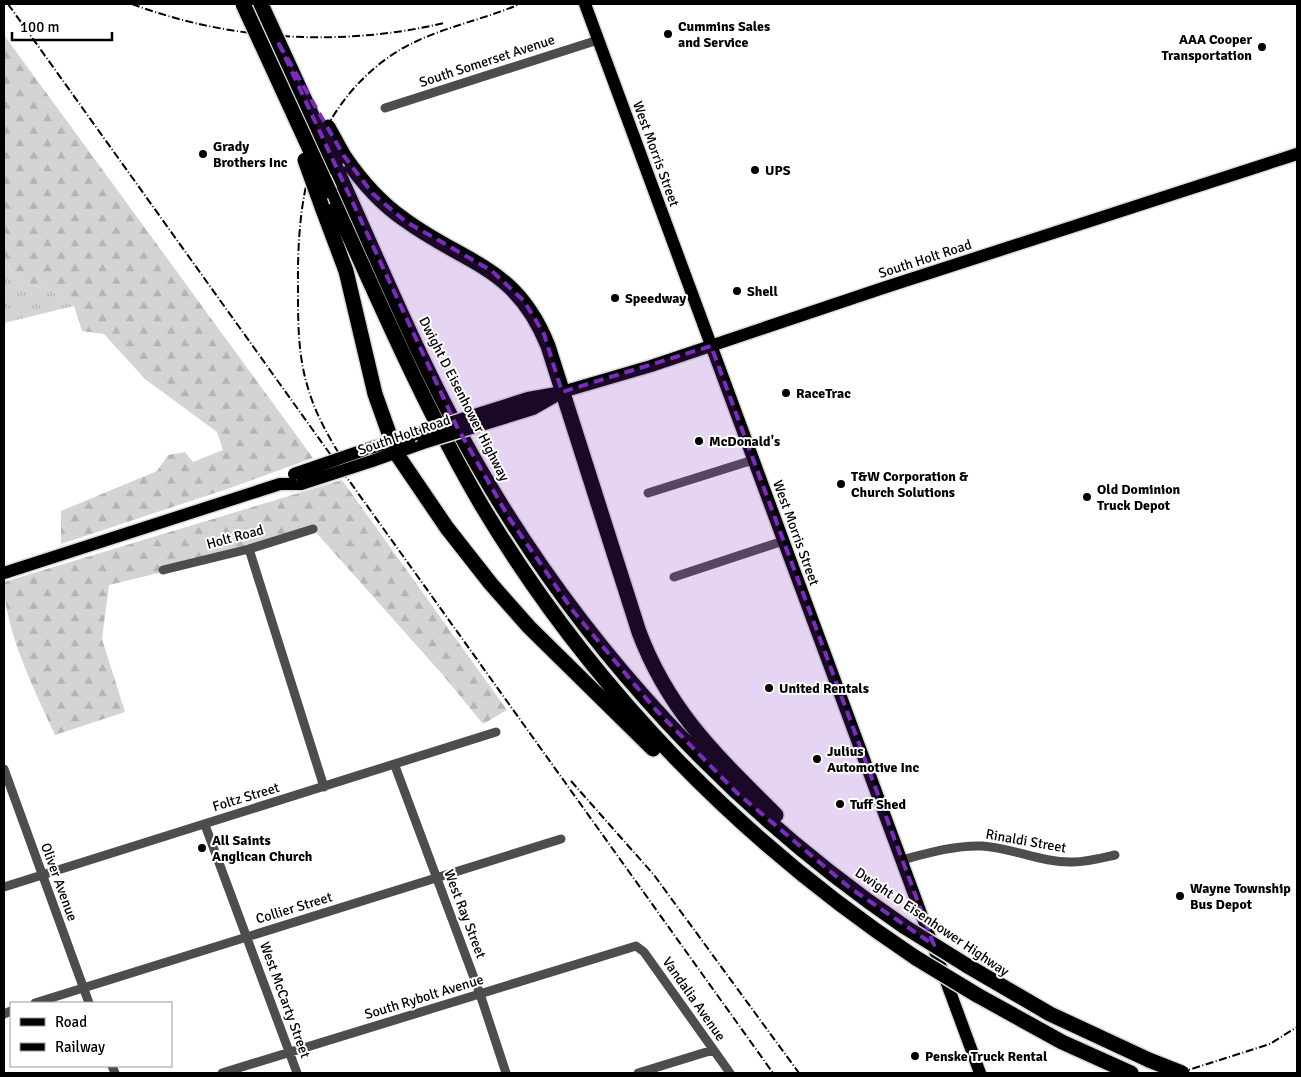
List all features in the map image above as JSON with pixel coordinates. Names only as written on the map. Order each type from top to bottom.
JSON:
[{"type":"highway","points":[[243,4],[438,427],[481,504],[520,566],[571,638],[632,712],[685,768],[741,822],[823,892],[916,958],[977,995],[1055,1038],[1126,1071]]},
{"type":"highway","points":[[261,4],[279,44],[341,163],[398,216],[492,271],[517,293],[539,324],[639,632],[666,691],[704,741],[837,877]]},
{"type":"highway","points":[[267,56],[346,271],[375,394],[393,448],[464,551],[529,627],[694,787],[741,822]]},
{"type":"highway","name":"Dwight D Eisenhower Highway","points":[[341,163],[422,357],[457,428],[501,504],[544,571],[608,654],[680,737],[759,812],[837,877],[905,927],[1050,1014],[1149,1060],[1182,1073]]},
{"type":"main road","name":"West Morris Street","points":[[585,4],[980,1073]]},
{"type":"main road","name":"South Holt Road","points":[[4,573],[280,484],[372,461],[393,448],[475,421],[533,409],[562,392],[711,346],[892,285],[1297,154]]},
{"type":"main road","name":"South Holt Road","points":[[298,479],[364,450],[393,448]]},
{"type":"street","name":"South Somerset Avenue","points":[[385,108],[598,40]]},
{"type":"street","points":[[648,493],[753,460]]},
{"type":"street","name":"Holt Road","points":[[163,570],[249,549],[313,529]]},
{"type":"street","points":[[674,577],[783,541]]},
{"type":"street","points":[[249,549],[324,787]]},
{"type":"street","name":"Foltz Street","points":[[4,887],[395,766],[496,732]]},
{"type":"street","name":"West Ray Street","points":[[395,766],[480,994],[506,1073]]},
{"type":"street","name":"Oliver Avenue","points":[[4,769],[89,1002]]},
{"type":"street","name":"West McCarty Street","points":[[205,824],[297,1073]]},
{"type":"street","name":"Collier Street","points":[[38,1002],[561,839]]},
{"type":"street","name":"Rinaldi Street","points":[[902,860],[948,849],[973,846],[995,848],[1047,860],[1073,862],[1115,855]]},
{"type":"street","name":"South Rybolt Avenue","points":[[222,1073],[633,946]]},
{"type":"street","name":"Vandalia Avenue","points":[[633,946],[638,947],[644,952],[730,1073]]},
{"type":"street","points":[[638,1073],[713,1050]]},
{"type":"highlighted area","points":[[279,44],[344,156],[373,194],[405,221],[492,271],[524,301],[544,334],[562,392],[711,346],[934,945],[850,888],[737,793],[655,709],[573,611],[509,518],[457,427]]},
{"type":"green space","points":[[4,35],[313,458],[230,488],[61,544],[61,511],[157,471],[168,455],[185,452],[193,462],[223,450],[217,432],[145,379],[104,334],[82,331],[74,306],[51,290],[20,281],[4,260]]},
{"type":"green space","points":[[4,260],[20,281],[51,290],[74,306],[4,323]]},
{"type":"green space","points":[[342,480],[507,710],[483,724],[442,674],[313,529],[246,552],[109,585],[102,639],[125,712],[55,735],[30,680],[15,640],[5,601],[4,582]]},
{"type":"railway","points":[[8,4],[773,1073]]},
{"type":"railway","points":[[132,4],[208,26],[247,33],[287,36],[327,37],[366,35],[405,31],[444,23]]},
{"type":"railway","points":[[346,465],[329,437],[311,398],[300,352],[299,339],[298,257],[300,225],[304,194],[322,137],[337,110],[357,85],[382,62],[398,51],[414,42],[449,28],[520,4]]},
{"type":"railway","points":[[571,781],[654,875],[799,1073]]},
{"type":"railway","points":[[1179,1073],[1270,1044],[1297,1027]]},
{"type":"place","name":"Cummins Sales and Service","points":[[668,34]]},
{"type":"place","name":"AAA Cooper Transportation","points":[[1262,47]]},
{"type":"place","name":"Grady Brothers Inc","points":[[203,154]]},
{"type":"place","name":"UPS","points":[[755,170]]},
{"type":"place","name":"Shell","points":[[737,291]]},
{"type":"place","name":"Speedway","points":[[615,298]]},
{"type":"place","name":"RaceTrac","points":[[786,393]]},
{"type":"place","name":"McDonald's","points":[[699,441]]},
{"type":"place","name":"T&W Corporation & Church Solutions","points":[[841,484]]},
{"type":"place","name":"Old Dominion Truck Depot","points":[[1087,497]]},
{"type":"place","name":"United Rentals","points":[[769,688]]},
{"type":"place","name":"Julius Automotive Inc","points":[[817,759]]},
{"type":"place","name":"Tuff Shed","points":[[840,804]]},
{"type":"place","name":"All Saints Anglican Church","points":[[202,848]]},
{"type":"place","name":"Wayne Township Bus Depot","points":[[1180,896]]},
{"type":"place","name":"Penske Truck Rental","points":[[915,1056]]}]
